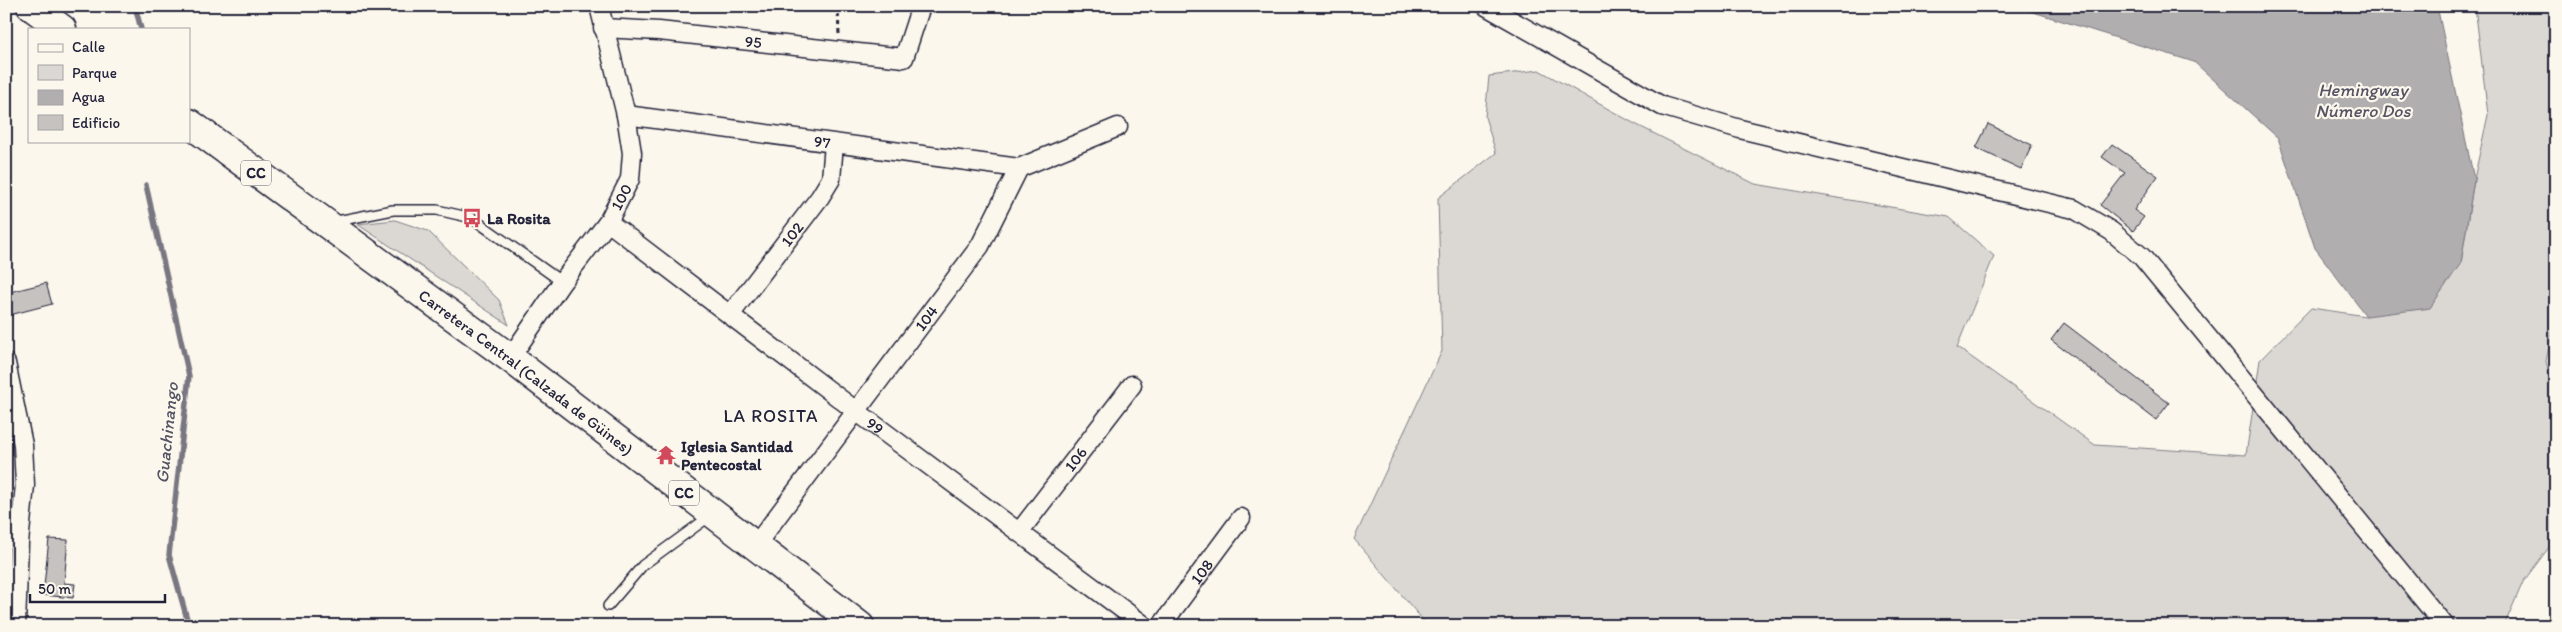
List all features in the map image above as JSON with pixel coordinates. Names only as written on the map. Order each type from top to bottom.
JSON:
[{"type":"main road","points":[[31,6],[61,28]]},
{"type":"main road","name":"Carretera Central (Calzada de Güines)","points":[[190,124],[323,223],[510,358],[860,626]]},
{"type":"street","name":"100","points":[[510,358],[562,282],[608,222],[630,179],[632,153],[626,115],[598,6]]},
{"type":"street","name":"95","points":[[604,28],[660,31],[904,58],[920,6]]},
{"type":"street","points":[[1486,6],[1662,106],[1740,130],[2074,209],[2111,231],[2142,256],[2445,626]]},
{"type":"street","name":"97","points":[[626,115],[1019,168]]},
{"type":"street","points":[[1019,168],[1118,126]]},
{"type":"street","name":"102","points":[[730,315],[820,198],[831,179],[834,144]]},
{"type":"street","name":"104","points":[[755,546],[980,246],[1019,168]]},
{"type":"street","name":"99","points":[[608,222],[856,411],[1145,626]]},
{"type":"street","points":[[6,363],[23,445],[25,485],[19,543],[16,626]]},
{"type":"street","name":"106","points":[[1020,532],[1132,385]]},
{"type":"street","name":"108","points":[[1161,626],[1241,518]]},
{"type":"lane","points":[[323,223],[393,210],[437,210],[472,218],[562,282]]},
{"type":"lane","points":[[608,606],[643,564],[712,514]]},
{"type":"lane","points":[[6,530],[19,543]]},
{"type":"path","points":[[838,6],[839,51]]},
{"type":"green space","points":[[2475,6],[2556,6],[2556,315],[2546,361],[2556,404],[2556,538],[2523,582],[2504,626],[1428,626],[1354,539],[1442,351],[1438,198],[1496,153],[1485,117],[1489,76],[1539,70],[1635,124],[1755,184],[1949,217],[1994,256],[1957,347],[2095,445],[2246,455],[2260,360],[2311,308],[2366,316],[2461,263],[2474,179],[2488,115]]},
{"type":"green space","points":[[395,220],[428,231],[499,300],[509,325],[357,224]]},
{"type":"water","name":"Hemingway Número Dos","points":[[2014,6],[2437,6],[2474,179],[2461,263],[2430,308],[2366,316],[2315,248],[2278,138],[2194,62]]},
{"type":"building","points":[[1988,124],[2032,145],[2021,169],[1976,148]]},
{"type":"building","points":[[2112,144],[2158,176],[2134,210],[2144,217],[2133,231],[2100,205],[2125,173],[2102,157]]},
{"type":"building","points":[[46,283],[52,304],[6,316],[6,293]]},
{"type":"building","points":[[2064,323],[2169,403],[2156,420],[2051,340]]},
{"type":"building","points":[[49,539],[68,540],[64,583],[75,584],[73,598],[43,595]]},
{"type":"waterway","name":"Guachinango","points":[[135,6],[141,28]]},
{"type":"waterway","name":"Guachinango","points":[[146,185],[189,376],[169,555],[189,626]]},
{"type":"place","name":"La Rosita","points":[[472,218]]},
{"type":"place","name":"Iglesia Santidad Pentecostal","points":[[666,455]]},
{"type":"district","name":"LA ROSITA","points":[[771,416]]}]
